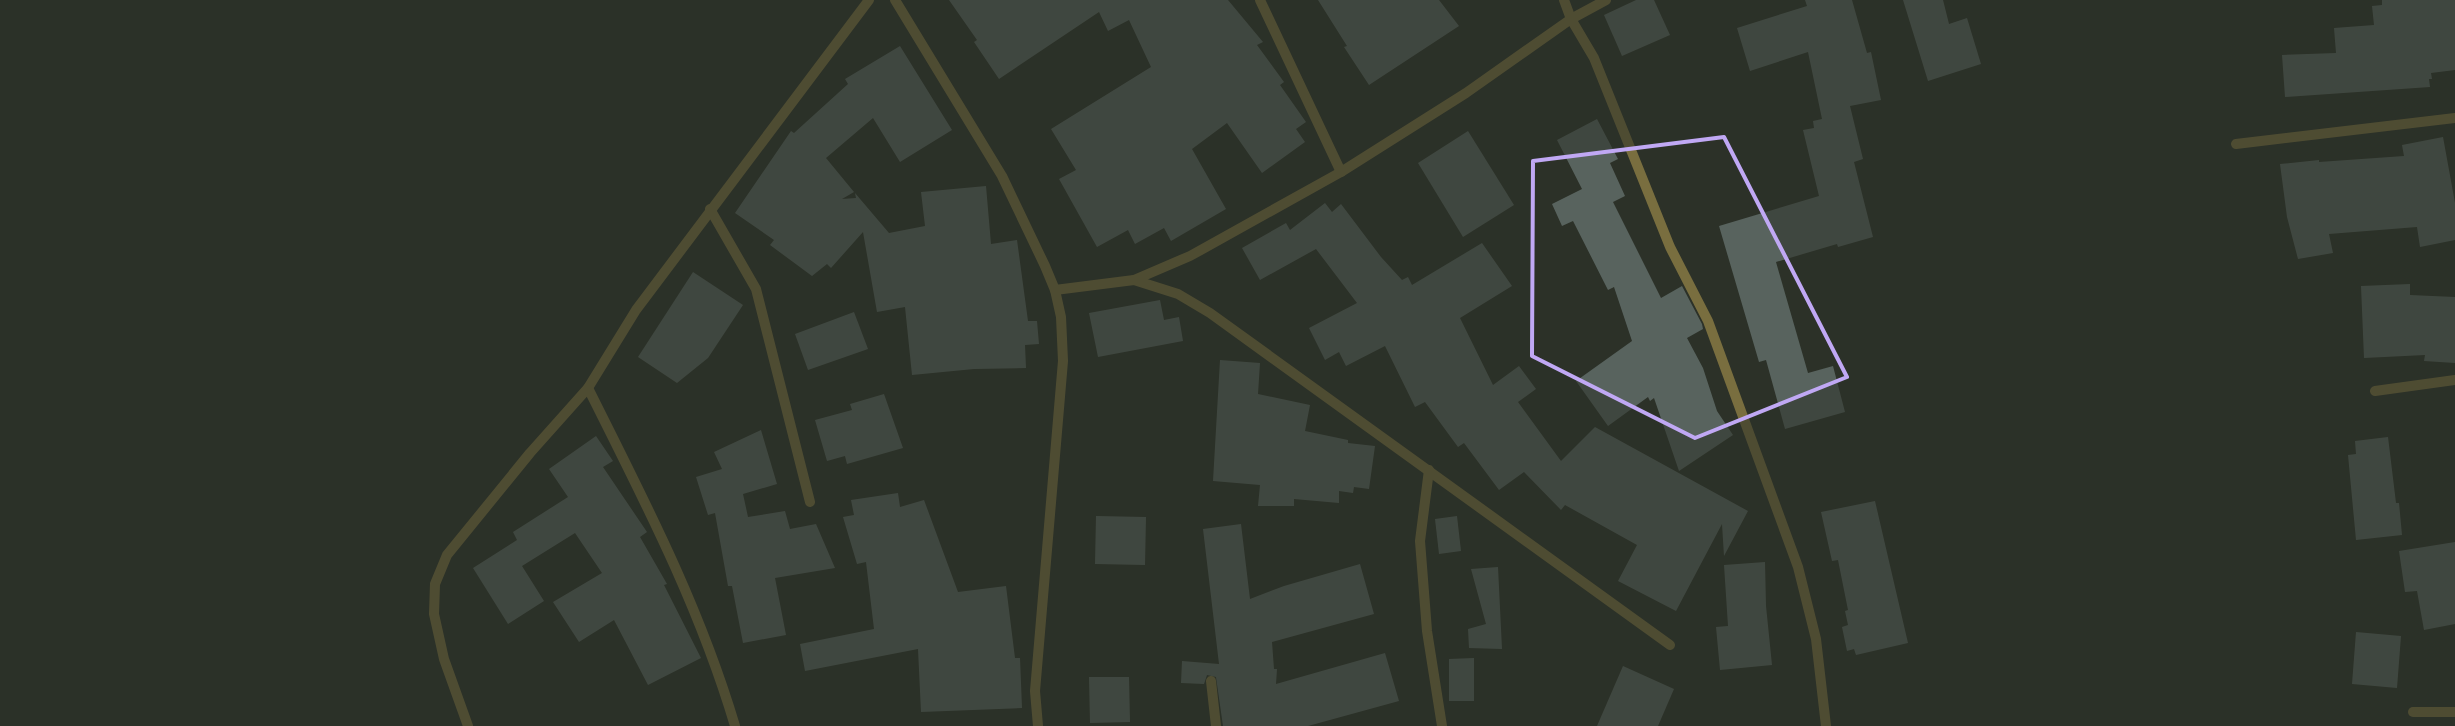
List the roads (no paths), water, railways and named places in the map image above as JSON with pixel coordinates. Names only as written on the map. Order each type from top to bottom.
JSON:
[{"type":"street","points":[[468,726],[444,660],[434,614],[435,584],[447,555],[530,453],[588,388],[636,310],[710,209],[869,0]]},
{"type":"street","points":[[895,0],[1002,176],[1055,290],[1061,317],[1063,361],[1035,691],[1038,726]]},
{"type":"street","points":[[1260,0],[1341,172]]},
{"type":"street","points":[[1564,0],[1571,19],[1594,58],[1670,247],[1708,321],[1798,567],[1816,639],[1826,726]]},
{"type":"street","points":[[1055,290],[1134,280],[1190,256],[1341,172],[1466,92],[1571,19],[1606,0]]},
{"type":"street","points":[[2236,144],[2455,118]]},
{"type":"street","points":[[710,209],[756,289],[810,502]]},
{"type":"street","points":[[1134,280],[1178,294],[1210,313],[1282,367],[1429,470],[1670,645]]},
{"type":"street","points":[[2375,391],[2455,380]]},
{"type":"street","points":[[588,388],[676,566],[717,667],[735,726]]},
{"type":"street","points":[[1429,470],[1420,542],[1427,631],[1442,726]]},
{"type":"street","points":[[1211,681],[1216,726]]},
{"type":"street","points":[[2413,712],[2455,712]]}]
